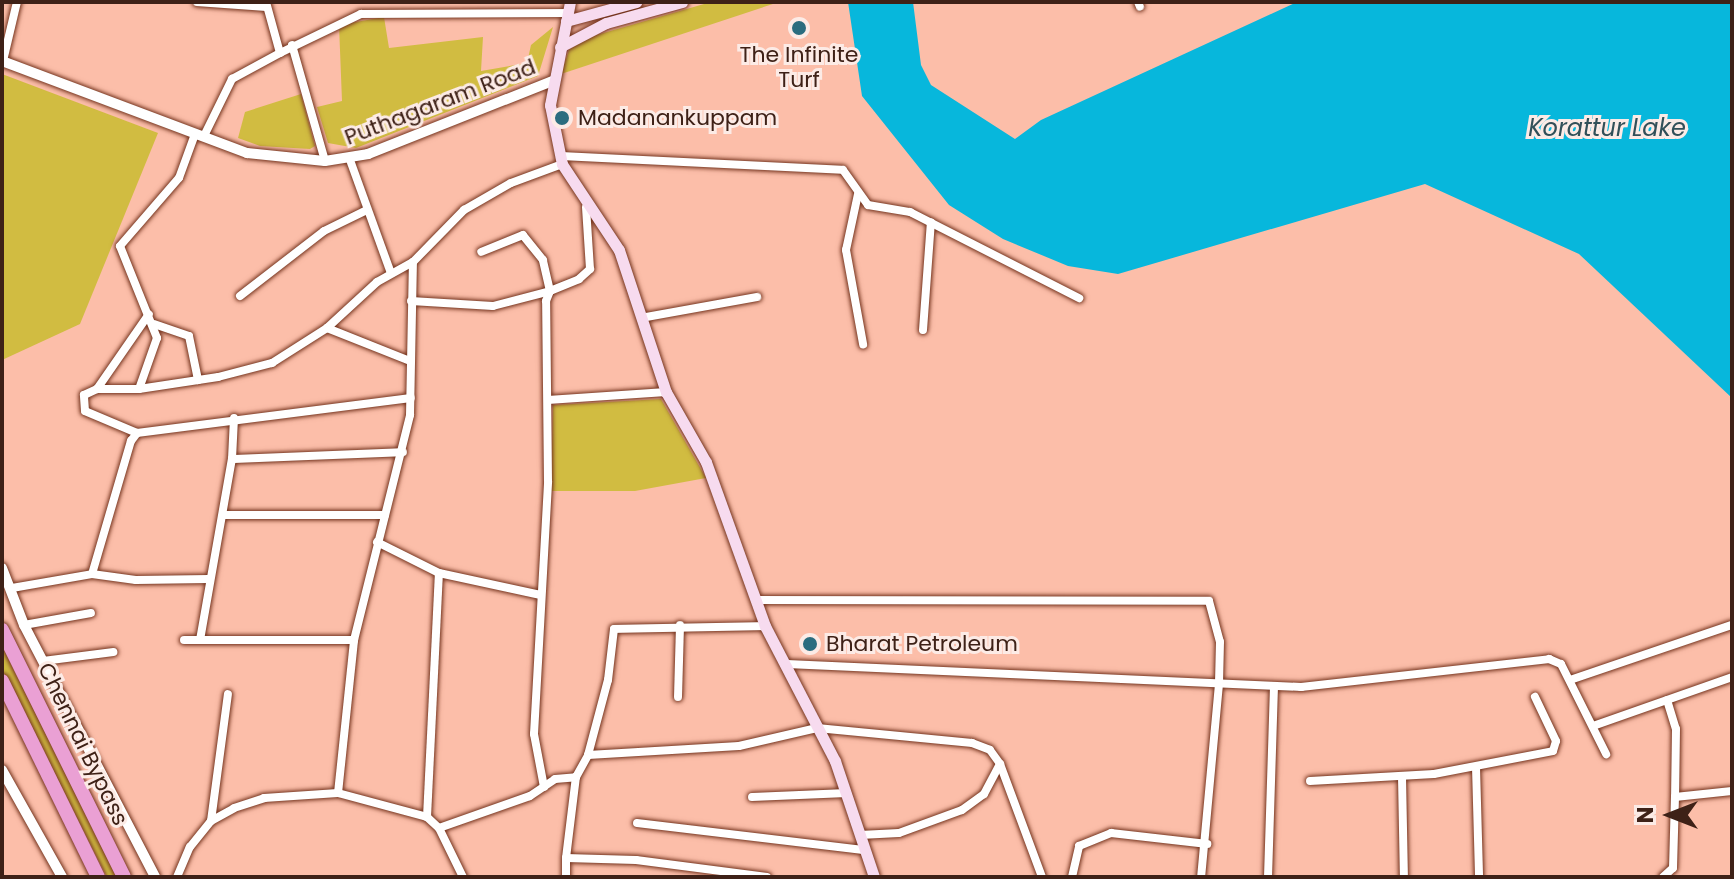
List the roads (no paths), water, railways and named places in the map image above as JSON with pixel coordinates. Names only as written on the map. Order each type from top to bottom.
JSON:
[{"type":"highway","name":"Chennai Bypass","points":[[2,630],[124,877]]},
{"type":"highway","name":"Chennai Bypass","points":[[2,681],[98,877]]},
{"type":"main road","points":[[568,12],[636,2]]},
{"type":"main road","points":[[560,47],[606,23],[682,2]]},
{"type":"main road","name":"Puthagaram Road","points":[[552,81],[568,12]]},
{"type":"main road","points":[[552,81],[552,132],[561,160],[586,207],[619,250],[646,317],[666,392],[706,462],[765,626],[787,664],[847,793],[874,877]]},
{"type":"street","points":[[2,61],[17,2]]},
{"type":"street","points":[[197,2],[266,5],[280,53]]},
{"type":"street","points":[[361,14],[362,2]]},
{"type":"street","points":[[139,389],[157,348],[154,324],[120,246],[179,178],[232,79],[292,45],[361,14],[568,12]]},
{"type":"street","points":[[292,45],[325,161]]},
{"type":"street","name":"Puthagaram Road","points":[[2,61],[256,155],[325,161],[350,160],[552,81]]},
{"type":"street","points":[[350,160],[391,273]]},
{"type":"street","points":[[411,398],[234,418],[137,433],[85,411],[84,395],[97,389],[139,389],[198,380],[272,363],[327,328],[391,273],[413,262],[464,210],[511,183],[561,160],[835,169],[847,173],[868,205],[901,209],[931,222],[1079,298]]},
{"type":"street","points":[[858,194],[846,250],[863,344]]},
{"type":"street","points":[[411,301],[493,306],[550,291],[579,279],[590,269],[586,207]]},
{"type":"street","points":[[240,296],[324,231],[367,210]]},
{"type":"street","points":[[923,330],[931,222]]},
{"type":"street","points":[[481,252],[523,235],[543,260],[550,291],[534,734],[544,787]]},
{"type":"street","points":[[338,793],[354,640],[377,542],[403,452],[411,398],[413,262]]},
{"type":"street","points":[[646,317],[757,297]]},
{"type":"street","points":[[97,389],[149,314]]},
{"type":"street","points":[[154,324],[189,336],[198,380]]},
{"type":"street","points":[[327,328],[410,361]]},
{"type":"street","points":[[548,400],[666,392]]},
{"type":"street","points":[[200,640],[232,459],[234,418]]},
{"type":"street","points":[[92,574],[131,441],[137,433]]},
{"type":"street","points":[[232,459],[403,452]]},
{"type":"street","points":[[223,515],[385,515]]},
{"type":"street","points":[[377,542],[439,573],[541,595]]},
{"type":"street","points":[[2,568],[24,625],[155,877]]},
{"type":"street","points":[[427,817],[439,573]]},
{"type":"street","points":[[12,588],[92,574],[136,580],[209,579]]},
{"type":"street","points":[[755,600],[1209,601],[1220,642],[1219,684],[1207,844],[1201,877]]},
{"type":"street","points":[[24,625],[91,613]]},
{"type":"street","points":[[678,697],[680,625]]},
{"type":"street","points":[[566,877],[576,777],[588,755],[608,680],[614,629],[680,625],[765,626]]},
{"type":"street","points":[[1570,680],[1732,625]]},
{"type":"street","points":[[184,640],[354,640]]},
{"type":"street","points":[[43,661],[113,652]]},
{"type":"street","points":[[787,664],[1301,687],[1549,659],[1559,661],[1606,754]]},
{"type":"street","points":[[1593,726],[1732,677]]},
{"type":"street","points":[[1268,877],[1274,686]]},
{"type":"street","points":[[211,821],[228,694]]},
{"type":"street","points":[[1310,781],[1402,777],[1476,767],[1555,749],[1535,697]]},
{"type":"street","points":[[1663,877],[1673,868],[1675,797],[1676,729],[1667,700]]},
{"type":"street","points":[[588,755],[739,746],[817,728],[972,743],[990,750],[1000,764],[1042,877]]},
{"type":"street","points":[[860,835],[899,833],[962,810],[984,794],[1000,764]]},
{"type":"street","points":[[1476,767],[1479,877]]},
{"type":"street","points":[[2,770],[62,877]]},
{"type":"street","points":[[439,828],[544,787],[555,779],[576,777]]},
{"type":"street","points":[[1402,777],[1404,877]]},
{"type":"street","points":[[1675,797],[1732,791]]},
{"type":"street","points":[[177,877],[190,847],[211,821],[264,798],[338,793],[427,817],[439,828],[463,877]]},
{"type":"street","points":[[752,797],[847,793]]},
{"type":"street","points":[[637,823],[865,850]]},
{"type":"street","points":[[1072,877],[1079,846],[1111,833],[1207,844]]},
{"type":"street","points":[[566,858],[636,860],[767,877]]},
{"type":"water","name":"Korattur Lake","points":[[848,2],[913,2],[921,65],[931,85],[1015,139],[1041,120],[1297,2],[1732,2],[1732,398],[1579,254],[1425,184],[1118,274],[1068,266],[1003,239],[949,205],[862,96]]},
{"type":"place","name":"The Infinite Turf","points":[[799,28]]},
{"type":"place","name":"Madanankuppam","points":[[562,118]]},
{"type":"place","name":"Bharat Petroleum","points":[[810,644]]}]
